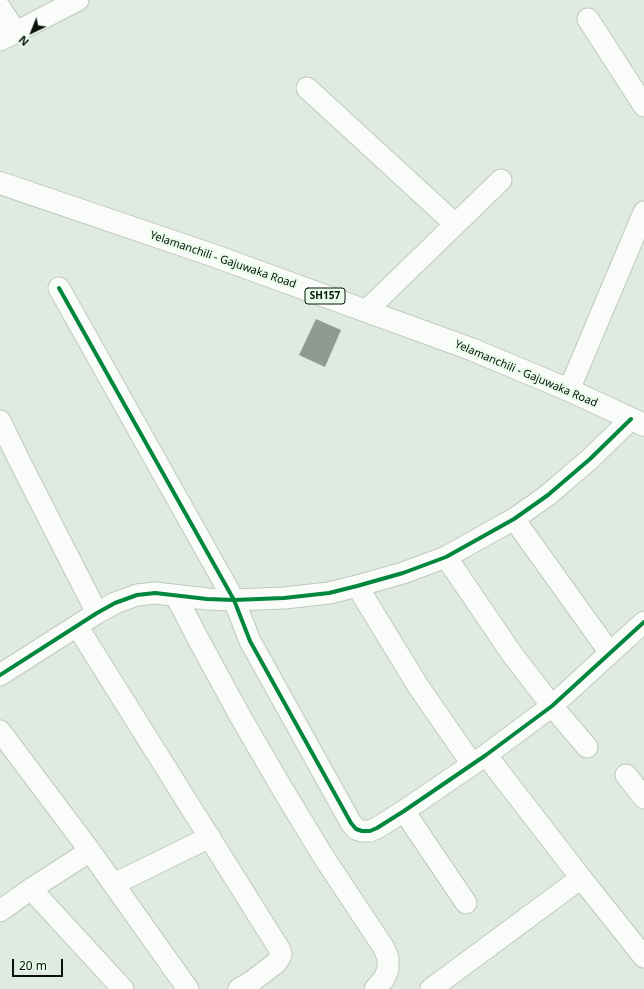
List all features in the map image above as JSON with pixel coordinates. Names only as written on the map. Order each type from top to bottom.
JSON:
[{"type":"main road","name":"Yelamanchili - Gajuwaka Road","points":[[0,184],[212,255],[471,349],[569,390],[638,422]]},
{"type":"street","points":[[0,8],[8,36],[78,0]]},
{"type":"street","points":[[588,19],[644,106]]},
{"type":"street","points":[[307,88],[455,224]]},
{"type":"street","points":[[366,311],[502,180]]},
{"type":"street","points":[[569,390],[644,212]]},
{"type":"street","points":[[59,288],[234,600],[250,641],[351,823],[356,829],[362,832],[377,828],[479,759],[552,706],[644,622]]},
{"type":"street","points":[[0,420],[5,443],[97,613]]},
{"type":"street","points":[[0,675],[97,613],[115,603],[137,595],[155,594],[234,600],[284,598],[329,593],[403,573],[446,557],[514,519],[548,494],[638,422]]},
{"type":"street","points":[[514,519],[610,653]]},
{"type":"street","points":[[446,557],[512,654],[552,706],[587,747]]},
{"type":"street","points":[[357,586],[418,686],[581,878],[644,957]]},
{"type":"street","points":[[176,596],[236,709],[283,790],[323,856],[384,948],[388,958],[388,969],[384,979],[375,989]]},
{"type":"street","points":[[78,626],[280,950],[281,955],[276,964],[239,989]]},
{"type":"street","points":[[0,731],[90,851],[188,989]]},
{"type":"street","points":[[626,775],[644,798]]},
{"type":"street","points":[[404,811],[466,903]]},
{"type":"street","points":[[114,884],[210,838]]},
{"type":"street","points":[[0,912],[31,889],[90,851]]},
{"type":"street","points":[[431,989],[581,878]]},
{"type":"street","points":[[31,889],[123,989]]},
{"type":"building","points":[[316,319],[341,330],[325,367],[299,355]]},
{"type":"cycle path","points":[[59,288],[234,600],[250,641],[351,823],[356,829],[370,831],[377,828],[486,755],[552,706],[644,622]]},
{"type":"cycle path","points":[[0,675],[97,613],[115,603],[137,595],[155,593],[207,599],[234,600],[284,598],[329,593],[403,573],[446,557],[514,519],[548,495],[590,459],[631,419]]}]
